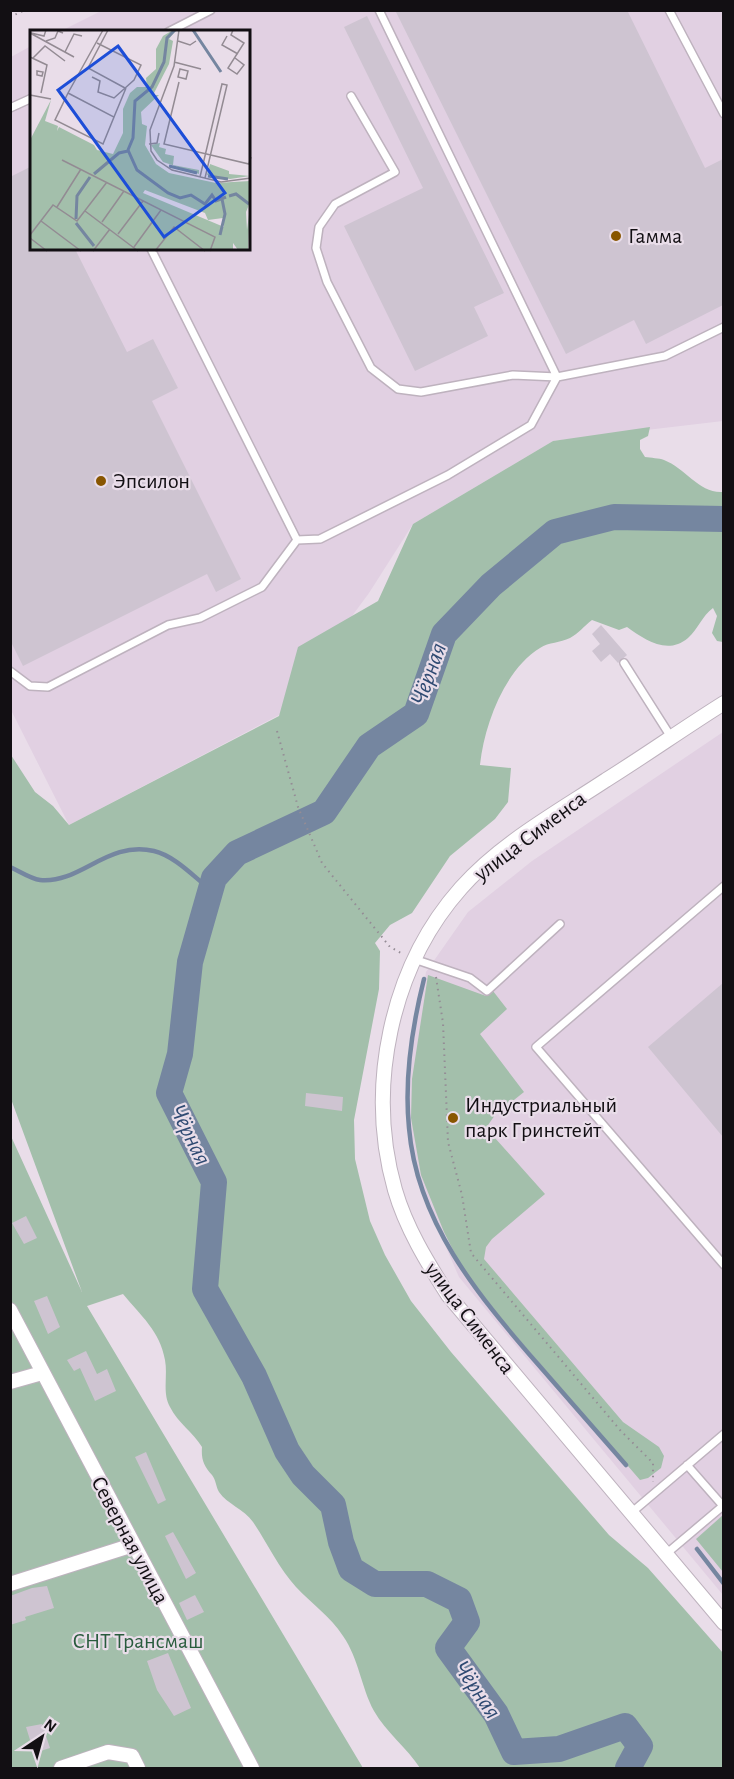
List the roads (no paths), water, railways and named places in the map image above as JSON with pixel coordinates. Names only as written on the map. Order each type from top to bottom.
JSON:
[{"type":"street","name":"улица Сименса","points":[[723,703],[501,851],[461,888],[427,934],[402,985],[395,1011],[385,1072],[384,1132],[395,1191],[418,1247],[448,1295],[723,1623]]},
{"type":"street","name":"Северная улица","points":[[10,1310],[252,1768]]},
{"type":"street","points":[[10,1382],[42,1373]]},
{"type":"street","points":[[10,1584],[133,1545]]},
{"type":"street","points":[[61,1768],[108,1752],[135,1762]]},
{"type":"lane","points":[[172,30],[211,10]]},
{"type":"lane","points":[[379,10],[557,377]]},
{"type":"lane","points":[[669,10],[723,114]]},
{"type":"lane","points":[[351,96],[395,172],[335,204],[320,227],[316,248],[327,282],[371,368],[398,389],[421,392],[513,375],[557,377],[665,356],[723,327]]},
{"type":"lane","points":[[10,108],[30,99]]},
{"type":"lane","points":[[152,250],[297,540]]},
{"type":"lane","points":[[297,540],[320,539],[448,475],[531,425],[557,377]]},
{"type":"lane","points":[[10,671],[30,686],[48,687],[168,625],[200,618],[262,587],[297,540]]},
{"type":"lane","points":[[624,663],[671,737]]},
{"type":"lane","points":[[723,886],[536,1047],[723,1265]]},
{"type":"lane","points":[[414,958],[470,978],[487,991],[560,924]]},
{"type":"lane","points":[[631,1513],[720,1436],[723,1446]]},
{"type":"lane","points":[[666,1554],[723,1506],[687,1465]]},
{"type":"waterway","name":"Чёрная","points":[[628,1768],[640,1746],[625,1726],[559,1749],[514,1752],[496,1714],[448,1648],[467,1622],[459,1600],[427,1584],[375,1584],[351,1569],[341,1542],[333,1505],[303,1475],[287,1451],[254,1376],[205,1289],[214,1182],[169,1093],[180,1054],[190,962],[214,878],[237,853],[324,812],[369,746],[416,714],[444,634],[491,585],[555,532],[614,517],[724,519]]},
{"type":"waterway","points":[[10,867],[36,879],[55,879],[68,876],[108,856],[137,849],[154,851],[169,857],[211,890]]},
{"type":"waterway","points":[[424,979],[408,1072],[409,1128],[414,1162],[424,1195],[453,1255],[492,1310],[626,1465]]},
{"type":"waterway","points":[[697,1549],[724,1584]]},
{"type":"place","name":"Гамма","points":[[616,236]]},
{"type":"place","name":"Эпсилон","points":[[101,481]]},
{"type":"place","name":"Индустриальный парк Гринстейт","points":[[453,1118]]},
{"type":"park label","name":"СНТ Трансмаш","points":[[138,1641]]}]
